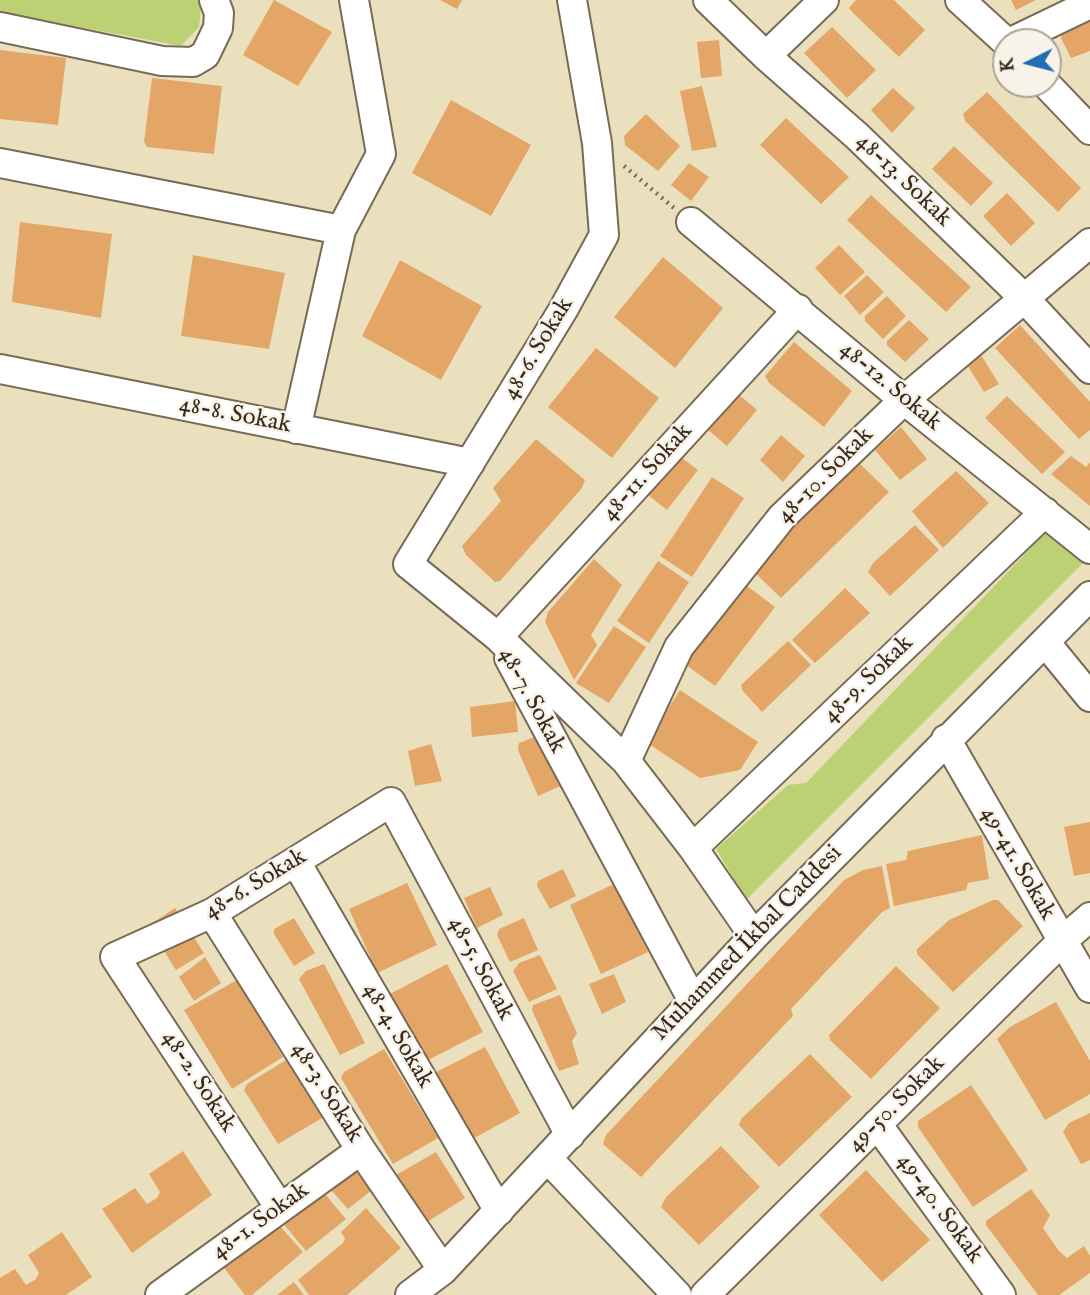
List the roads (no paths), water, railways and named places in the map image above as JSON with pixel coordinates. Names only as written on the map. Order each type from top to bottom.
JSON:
[{"type":"street","points":[[0,27],[162,61],[193,62],[205,55],[218,28],[219,13],[214,0]]},
{"type":"street","points":[[296,429],[341,230],[381,154],[354,0]]},
{"type":"street","name":"48-6. Sokak","points":[[498,637],[408,564],[563,310],[604,236],[597,143],[572,0]]},
{"type":"street","name":"48-13. Sokak","points":[[708,0],[766,56],[857,136],[1023,297],[1090,369]]},
{"type":"street","points":[[766,56],[824,0]]},
{"type":"street","points":[[960,0],[992,28]]},
{"type":"street","points":[[1038,28],[1090,4]]},
{"type":"street","points":[[1059,98],[1090,130]]},
{"type":"street","points":[[0,163],[341,230]]},
{"type":"street","name":"48-12. Sokak","points":[[691,222],[904,400],[1090,549]]},
{"type":"street","name":"48-10. Sokak","points":[[626,761],[679,647],[782,516],[904,400],[1090,243]]},
{"type":"street","name":"48-11. Sokak","points":[[498,637],[798,309]]},
{"type":"street","name":"48-8. Sokak","points":[[0,369],[470,463]]},
{"type":"street","name":"48-9. Sokak","points":[[694,848],[1045,512]]},
{"type":"street","name":"Muhammed İkbal Caddesi","points":[[410,1295],[443,1270],[754,936],[1090,596]]},
{"type":"street","name":"48-7. Sokak","points":[[498,637],[626,761],[694,848],[754,936]]},
{"type":"street","name":"48-7. Sokak","points":[[498,637],[692,1001]]},
{"type":"street","points":[[1045,642],[1090,697]]},
{"type":"street","name":"49-41. Sokak","points":[[946,739],[1090,988]]},
{"type":"street","name":"48-6. Sokak","points":[[115,957],[212,914],[391,802]]},
{"type":"street","name":"48-5. Sokak","points":[[391,802],[570,1135]]},
{"type":"street","name":"48-4. Sokak","points":[[296,862],[499,1211]]},
{"type":"street","name":"48-3. Sokak","points":[[212,914],[362,1150],[443,1270]]},
{"type":"street","name":"49-50. Sokak","points":[[705,1295],[1061,942],[1090,917]]},
{"type":"street","name":"48-2. Sokak","points":[[115,957],[281,1208]]},
{"type":"street","name":"49-40. Sokak","points":[[877,1124],[1001,1295]]},
{"type":"street","name":"48-1. Sokak","points":[[160,1295],[362,1150]]},
{"type":"street","points":[[548,1159],[677,1295]]}]
